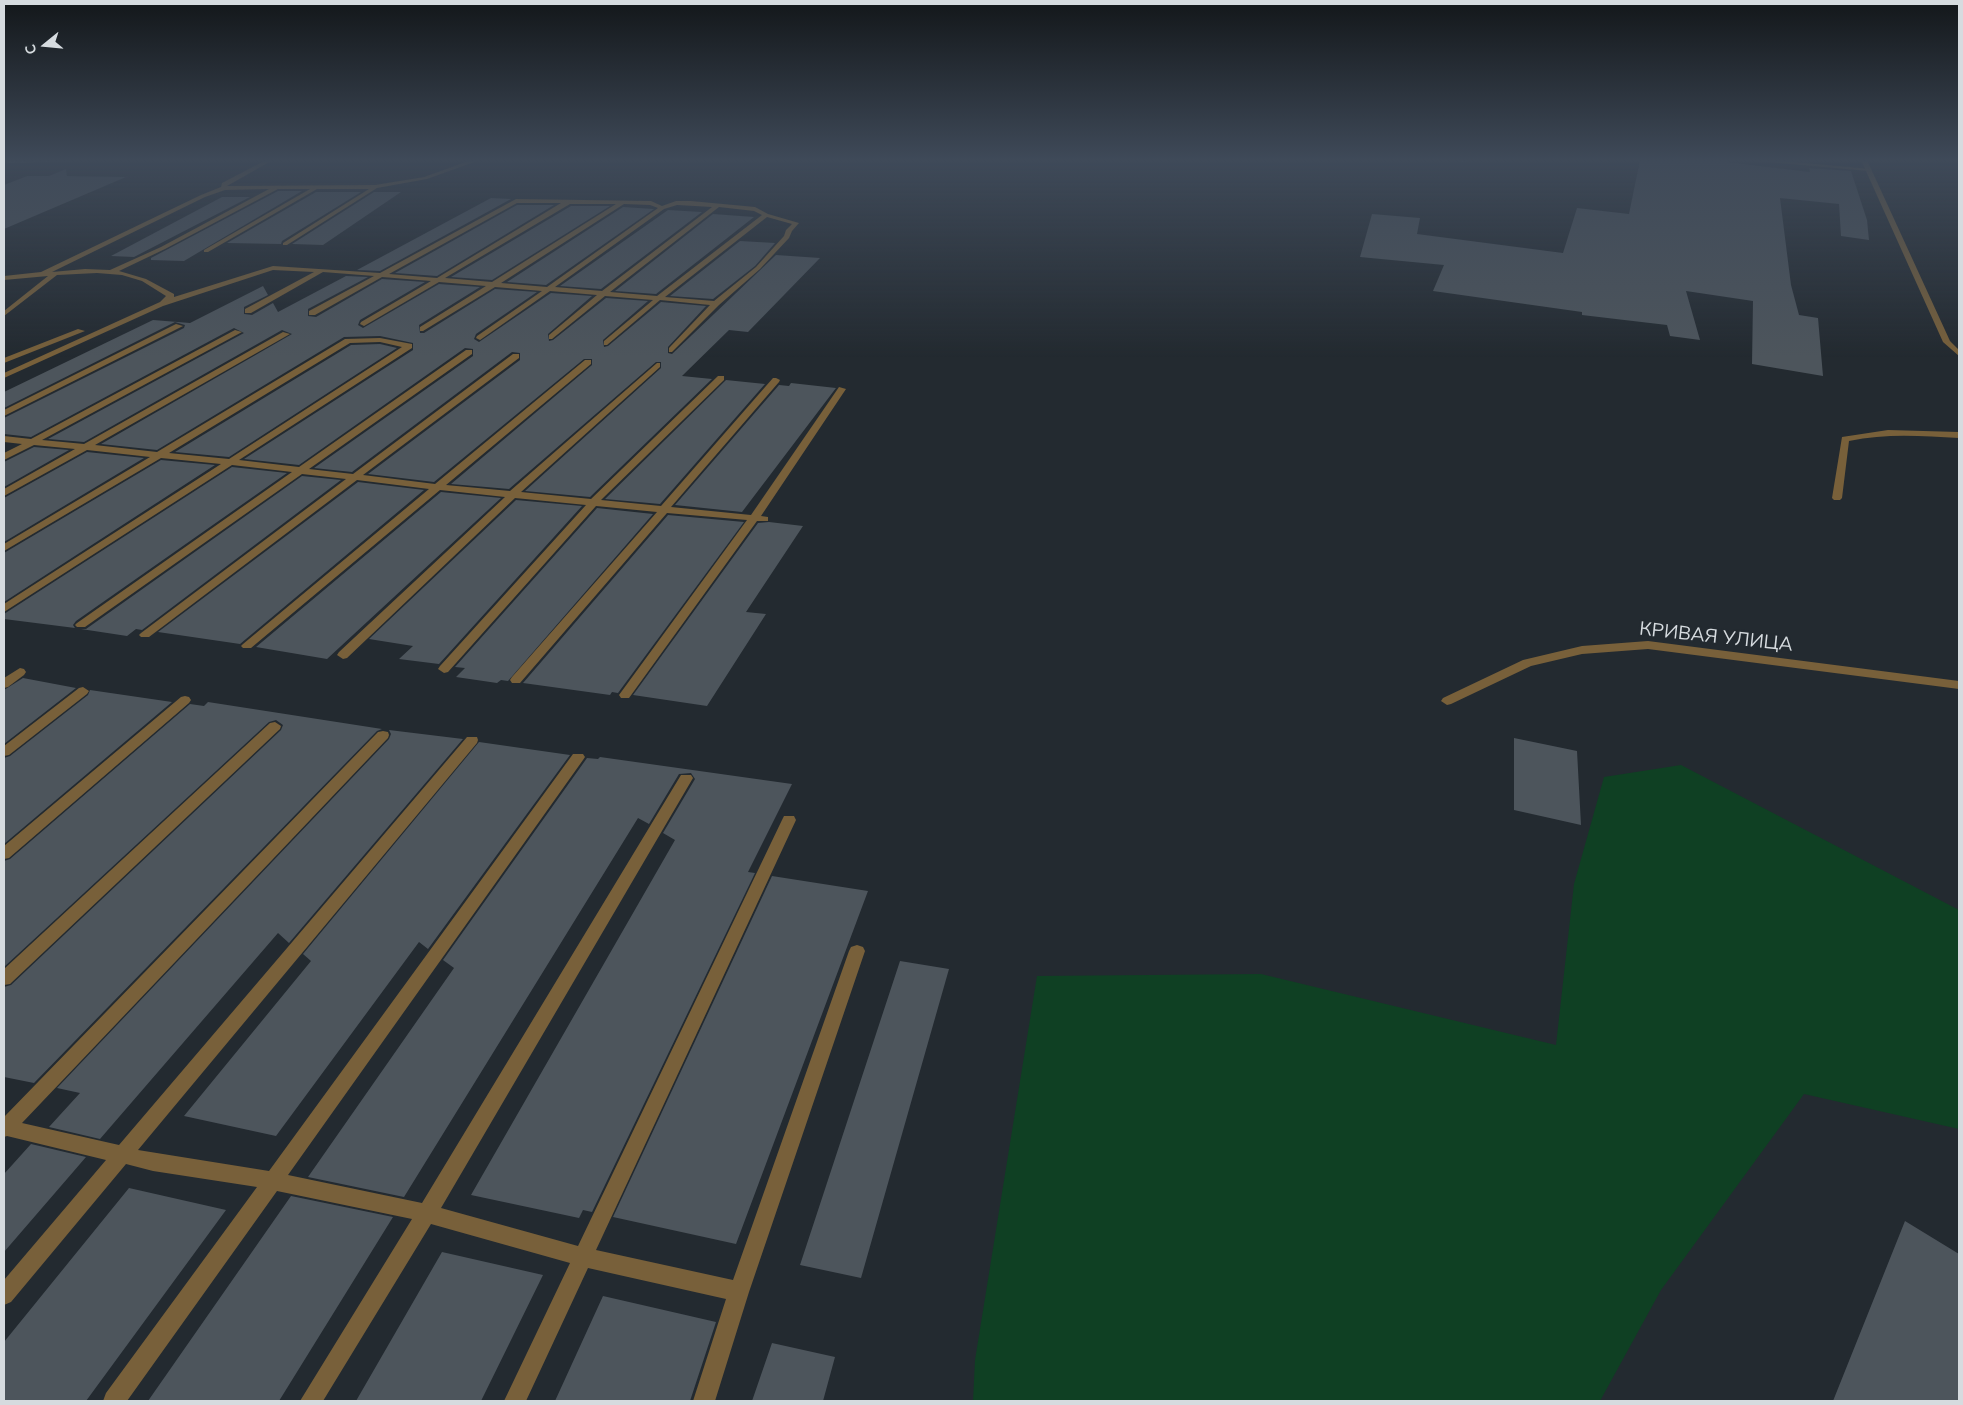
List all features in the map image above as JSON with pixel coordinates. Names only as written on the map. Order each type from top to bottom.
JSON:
[{"type":"street","points":[[42,274],[142,226]]},
{"type":"street","points":[[111,272],[205,226]]},
{"type":"street","points":[[206,251],[250,226]]},
{"type":"street","points":[[285,244],[314,226]]},
{"type":"street","points":[[312,313],[471,226]]},
{"type":"street","points":[[364,324],[529,226]]},
{"type":"street","points":[[423,329],[587,226]]},
{"type":"street","points":[[480,338],[637,226]]},
{"type":"street","points":[[552,338],[603,294],[691,226]]},
{"type":"street","points":[[607,343],[659,298],[752,226]]},
{"type":"street","points":[[672,350],[716,303],[758,268],[787,237],[789,230],[793,226]]},
{"type":"street","points":[[1894,226],[1947,342],[1959,354]]},
{"type":"street","points":[[4,360],[160,304],[273,268],[381,274],[546,290],[716,303]]},
{"type":"street","points":[[248,311],[322,270]]},
{"type":"street","points":[[4,278],[55,273],[111,272],[144,280],[172,296],[160,304],[4,376]]},
{"type":"street","points":[[4,314],[55,273]]},
{"type":"street","points":[[4,413],[179,326]]},
{"type":"street","points":[[4,457],[238,332]]},
{"type":"street","points":[[4,493],[286,334]]},
{"type":"street","points":[[4,548],[348,341],[380,340],[409,346],[4,609]]},
{"type":"street","points":[[1947,342],[1959,343]]},
{"type":"street","points":[[81,625],[469,352]]},
{"type":"street","points":[[145,634],[516,356]]},
{"type":"street","points":[[247,646],[435,487],[588,362]]},
{"type":"street","points":[[344,654],[513,494],[657,365]]},
{"type":"street","points":[[444,669],[592,503],[721,378]]},
{"type":"street","points":[[516,680],[776,380]]},
{"type":"street","points":[[625,695],[759,518],[842,389]]},
{"type":"street","points":[[1837,498],[1846,439],[1869,433],[1899,431],[1959,435]]},
{"type":"street","points":[[4,439],[231,462],[435,487],[759,518]]},
{"type":"street","name":"КРИВАЯ УЛИЦА","points":[[1448,702],[1527,663],[1582,650],[1648,645],[1959,685]]},
{"type":"street","points":[[4,684],[20,672]]},
{"type":"street","points":[[4,752],[82,691]]},
{"type":"street","points":[[4,854],[185,700]]},
{"type":"street","points":[[4,978],[275,726]]},
{"type":"street","points":[[4,1128],[383,735]]},
{"type":"street","points":[[4,1294],[472,740]]},
{"type":"street","points":[[114,1401],[578,757]]},
{"type":"street","points":[[311,1401],[427,1213],[686,778]]},
{"type":"street","points":[[514,1401],[789,820]]},
{"type":"street","points":[[704,1401],[739,1292],[857,951]]},
{"type":"street","points":[[4,1128],[153,1162],[274,1181],[427,1213],[583,1258],[739,1292]]},
{"type":"green space","points":[[1681,765],[1959,910],[1959,1129],[1804,1094],[1661,1290],[1600,1401],[973,1401],[975,1360],[1037,976],[1261,974],[1556,1045],[1574,884],[1604,777]]},
{"type":"building","points":[[168,226],[195,226],[134,257],[111,256]]},
{"type":"building","points":[[212,226],[244,226],[184,261],[151,260],[151,258]]},
{"type":"building","points":[[257,226],[307,226],[282,241],[281,244],[227,243]]},
{"type":"building","points":[[321,226],[352,226],[323,245],[292,244]]},
{"type":"building","points":[[440,226],[463,226],[380,271],[357,270]]},
{"type":"building","points":[[480,226],[520,226],[437,276],[395,273]]},
{"type":"building","points":[[538,226],[579,226],[492,280],[451,277]]},
{"type":"building","points":[[594,226],[630,226],[546,285],[507,282]]},
{"type":"building","points":[[646,226],[684,226],[601,289],[560,286]]},
{"type":"building","points":[[698,226],[743,226],[656,294],[615,291]]},
{"type":"building","points":[[1369,226],[1419,226],[1417,234],[1563,253],[1572,226],[1783,226],[1791,285],[1799,315],[1818,318],[1823,376],[1752,364],[1753,301],[1686,291],[1700,340],[1670,336],[1667,325],[1582,315],[1582,312],[1433,291],[1444,265],[1360,257]]},
{"type":"building","points":[[1840,226],[1868,226],[1869,240],[1841,236]]},
{"type":"building","points":[[740,241],[775,243],[755,266],[713,299],[670,296]]},
{"type":"building","points":[[776,255],[820,258],[748,332],[729,330],[682,376],[712,379],[590,497],[525,491],[661,368],[661,362],[656,362],[509,489],[451,484],[592,365],[592,359],[584,359],[434,482],[368,474],[520,360],[520,353],[512,352],[352,472],[314,468],[473,356],[473,349],[465,348],[299,465],[244,459],[413,350],[413,343],[380,336],[344,337],[157,450],[101,444],[292,334],[282,330],[84,442],[48,439],[244,333],[234,328],[31,437],[4,434],[4,418],[184,328],[185,325],[175,322],[4,408],[4,392],[153,320],[190,323],[263,286],[268,295],[244,307],[244,314],[252,315],[273,303],[278,312],[346,276],[368,277],[308,309],[308,316],[316,317],[382,279],[425,282],[360,320],[358,325],[363,328],[439,284],[480,287],[419,325],[420,333],[424,333],[495,289],[537,292],[476,334],[474,339],[479,342],[551,293],[592,296],[548,334],[549,341],[553,340],[606,298],[648,301],[603,340],[604,347],[608,346],[661,302],[706,306],[668,347],[668,353],[672,354]]},
{"type":"building","points":[[380,344],[397,348],[229,457],[175,452],[351,345]]},
{"type":"building","points":[[726,380],[765,384],[660,504],[605,499]]},
{"type":"building","points":[[791,383],[836,388],[742,512],[675,505],[779,385],[789,386]]},
{"type":"building","points":[[34,447],[69,450],[4,487],[4,462]]},
{"type":"building","points":[[87,452],[144,458],[4,542],[4,498]]},
{"type":"building","points":[[161,460],[215,465],[4,602],[4,553]]},
{"type":"building","points":[[232,467],[287,473],[76,621],[73,625],[75,628],[4,619],[4,614]]},
{"type":"building","points":[[302,476],[341,480],[142,630],[136,629],[127,636],[81,629],[86,629]]},
{"type":"building","points":[[358,482],[424,490],[240,644],[158,632]]},
{"type":"building","points":[[441,492],[501,498],[327,659],[256,647]]},
{"type":"building","points":[[516,500],[582,506],[439,664],[399,659],[413,646],[369,639]]},
{"type":"building","points":[[597,508],[653,514],[508,681],[501,680],[497,683],[456,677],[465,668],[455,667]]},
{"type":"building","points":[[668,515],[744,522],[618,693],[612,692],[610,695],[523,683]]},
{"type":"building","points":[[769,522],[803,526],[746,612],[766,614],[707,706],[633,695],[758,523]]},
{"type":"building","points":[[23,678],[76,688],[4,744],[4,690]]},
{"type":"building","points":[[90,690],[172,702],[4,844],[4,758],[10,756],[88,695]]},
{"type":"building","points":[[208,702],[382,729],[377,731],[34,1083],[4,1077],[4,987],[11,985],[281,730],[283,725],[276,720],[269,722],[4,967],[4,861],[10,859],[190,704],[204,706]]},
{"type":"building","points":[[389,730],[463,739],[289,943],[278,933],[100,1139],[49,1127],[80,1093],[57,1088],[389,739],[391,734]]},
{"type":"building","points":[[1514,738],[1577,751],[1581,825],[1514,810]]},
{"type":"building","points":[[479,742],[570,755],[428,949],[419,942],[276,1136],[184,1116],[311,961],[303,954]]},
{"type":"building","points":[[600,757],[792,784],[748,872],[755,873],[592,1212],[583,1210],[579,1218],[471,1195],[675,840],[663,833],[695,779],[691,773],[679,774],[649,824],[638,818],[404,1197],[308,1177],[454,968],[443,960],[587,758],[598,759]]},
{"type":"building","points":[[772,876],[868,891],[736,1244],[613,1217]]},
{"type":"building","points":[[900,961],[949,969],[861,1278],[800,1265]]},
{"type":"building","points":[[31,1144],[86,1157],[4,1252],[4,1174]]},
{"type":"building","points":[[129,1188],[226,1210],[86,1401],[4,1401],[4,1342]]},
{"type":"building","points":[[291,1196],[393,1217],[279,1401],[148,1401]]},
{"type":"building","points":[[1905,1221],[1959,1254],[1959,1401],[1833,1401]]},
{"type":"building","points":[[442,1252],[543,1275],[481,1401],[356,1401]]},
{"type":"building","points":[[603,1296],[716,1322],[690,1401],[555,1401]]},
{"type":"building","points":[[772,1343],[835,1357],[823,1401],[752,1401]]}]
